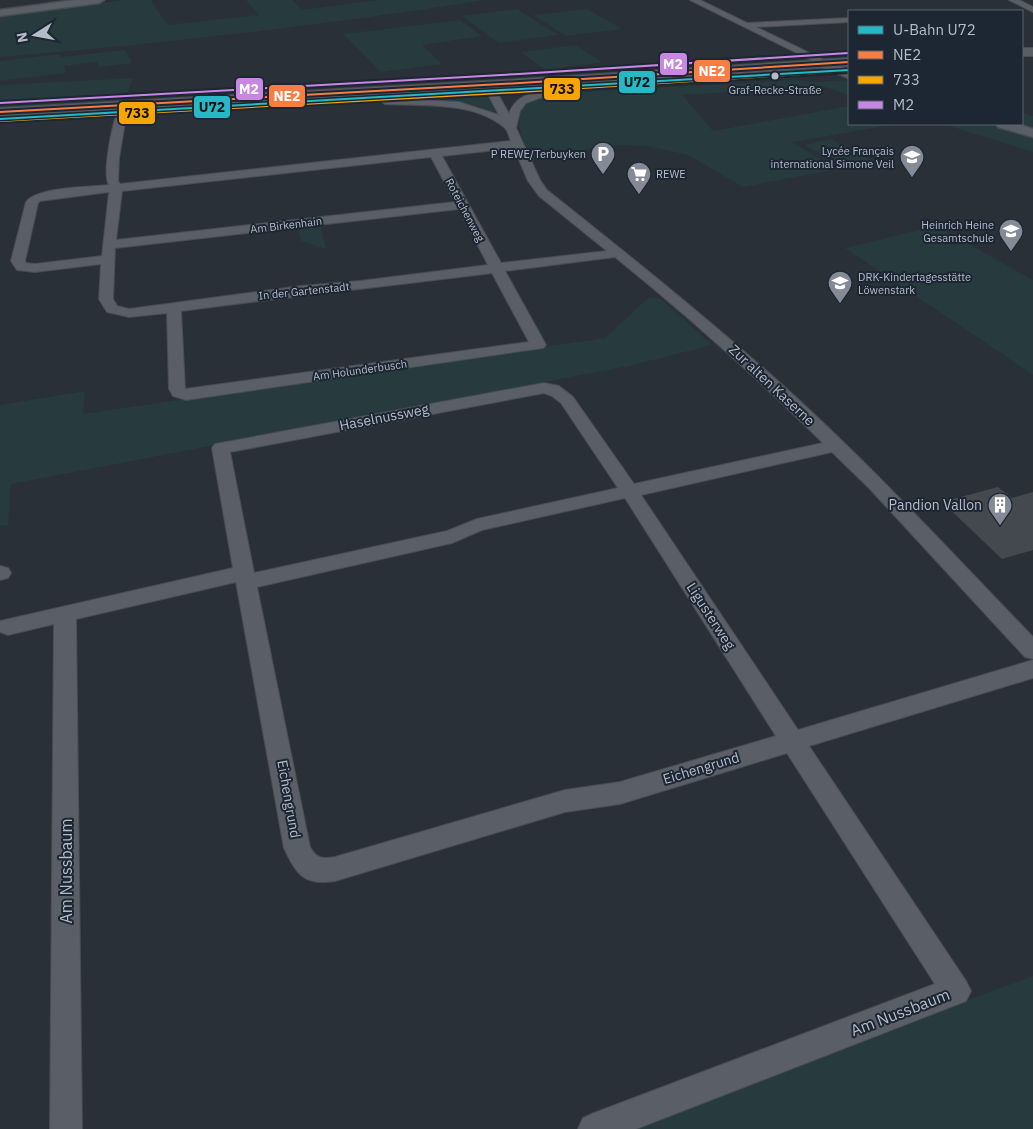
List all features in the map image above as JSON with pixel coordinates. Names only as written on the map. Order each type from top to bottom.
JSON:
[{"type":"main road","points":[[0,123],[385,101],[490,90],[825,64],[847,69]]},
{"type":"main road","points":[[0,112],[490,90],[551,91],[847,69]]},
{"type":"street","points":[[0,13],[99,0]]},
{"type":"street","points":[[695,0],[825,64]]},
{"type":"street","points":[[1013,0],[1033,11]]},
{"type":"street","points":[[746,25],[848,20]]},
{"type":"street","name":"Zur alten Kaserne","points":[[490,90],[511,128],[534,181],[543,193],[682,304],[741,355],[835,446],[1033,651]]},
{"type":"street","points":[[511,128],[512,112],[518,103],[530,97],[551,91]]},
{"type":"street","points":[[385,101],[460,105],[490,114],[511,128]]},
{"type":"street","name":"In der Gartenstadt","points":[[122,116],[113,158],[112,181],[116,188],[106,299],[112,309],[129,313],[311,289],[360,285],[619,253]]},
{"type":"street","points":[[1006,125],[1033,133]]},
{"type":"street","points":[[116,188],[517,144]]},
{"type":"street","name":"Roteichenweg","points":[[435,153],[495,268]]},
{"type":"street","name":"Am Birkenhain","points":[[116,188],[48,196],[35,200],[30,205],[18,260],[22,267],[35,268],[109,252],[462,205]]},
{"type":"street","name":"Am Holunderbusch","points":[[174,308],[177,389],[179,393],[186,395],[538,345],[495,268]]},
{"type":"street","name":"Haselnussweg","points":[[245,577],[221,448],[527,390],[550,388],[559,392],[568,400],[630,492]]},
{"type":"street","points":[[8,627],[452,536],[477,525],[835,446]]},
{"type":"street","name":"Ligusterweg","points":[[630,492],[792,741]]},
{"type":"street","name":"Eichengrund","points":[[245,577],[297,848],[304,864],[312,870],[335,869],[565,802],[620,793],[1033,668]]},
{"type":"street","name":"Am Nussbaum","points":[[65,614],[66,1129]]},
{"type":"street","name":"Am Nussbaum","points":[[594,1129],[956,991],[792,741]]},
{"type":"green space","points":[[125,0],[151,0],[167,25],[259,15],[246,0],[292,0],[302,10],[378,0],[485,0],[243,33],[0,57],[0,16]]},
{"type":"green space","points":[[517,9],[558,35],[499,43],[462,16]]},
{"type":"green space","points":[[587,9],[622,29],[566,36],[533,15]]},
{"type":"green space","points":[[460,20],[482,36],[422,45],[442,64],[381,72],[343,34]]},
{"type":"green space","points":[[575,45],[602,62],[546,70],[521,52]]},
{"type":"green space","points":[[125,50],[132,63],[99,67],[97,62],[64,66],[66,73],[0,81],[0,61],[59,54],[61,57]]},
{"type":"green space","points":[[808,67],[816,73],[614,86],[610,81]]},
{"type":"green space","points":[[133,78],[125,101],[0,108],[0,85]]},
{"type":"green space","points":[[793,80],[817,82],[848,80],[848,95],[822,86],[682,95],[713,131],[848,106],[848,125],[891,125],[792,142],[837,169],[743,187],[688,155],[647,146],[616,145],[573,153],[530,157],[520,131],[520,105],[546,94]]},
{"type":"green space","points":[[476,88],[479,94],[0,121],[0,114]]},
{"type":"green space","points":[[486,97],[492,100],[496,111],[436,100]]},
{"type":"green space","points":[[1023,113],[1033,116],[1033,152],[946,125],[1023,125]]},
{"type":"green space","points":[[830,139],[878,163],[851,169],[804,145]]},
{"type":"green space","points":[[321,226],[326,249],[301,241],[298,229]]},
{"type":"green space","points":[[936,226],[1033,280],[1033,375],[845,248]]},
{"type":"green space","points":[[648,298],[660,298],[712,345],[629,366],[11,484],[8,525],[0,526],[0,405],[85,391],[83,414],[605,338]]},
{"type":"green space","points":[[1033,976],[1033,1129],[633,1129],[853,1043]]},
{"type":"building","name":"Pandion Vallon","points":[[998,487],[1012,498],[1033,492],[1033,550],[1002,559],[942,502]]},
{"type":"metro line","name":"U72","points":[[0,119],[848,70]]},
{"type":"transit line","name":"M2","points":[[0,103],[519,74],[848,53]]},
{"type":"transit line","name":"NE2","points":[[0,112],[520,83],[848,62]]},
{"type":"transit line","name":"733","points":[[0,121],[520,92],[848,71]]},
{"type":"place","name":"Graf-Recke-Straße","points":[[775,76]]},
{"type":"place","name":"P REWE/Terbuyken","points":[[603,175]]},
{"type":"place","name":"Lycée Français international Simone Veil","points":[[912,178]]},
{"type":"place","name":"REWE","points":[[639,195]]},
{"type":"place","name":"Heinrich Heine Gesamtschule","points":[[1011,252]]},
{"type":"place","name":"DRK-Kindertagesstätte Löwenstark","points":[[840,304]]},
{"type":"place","name":"Pandion Vallon","points":[[1000,526]]}]
